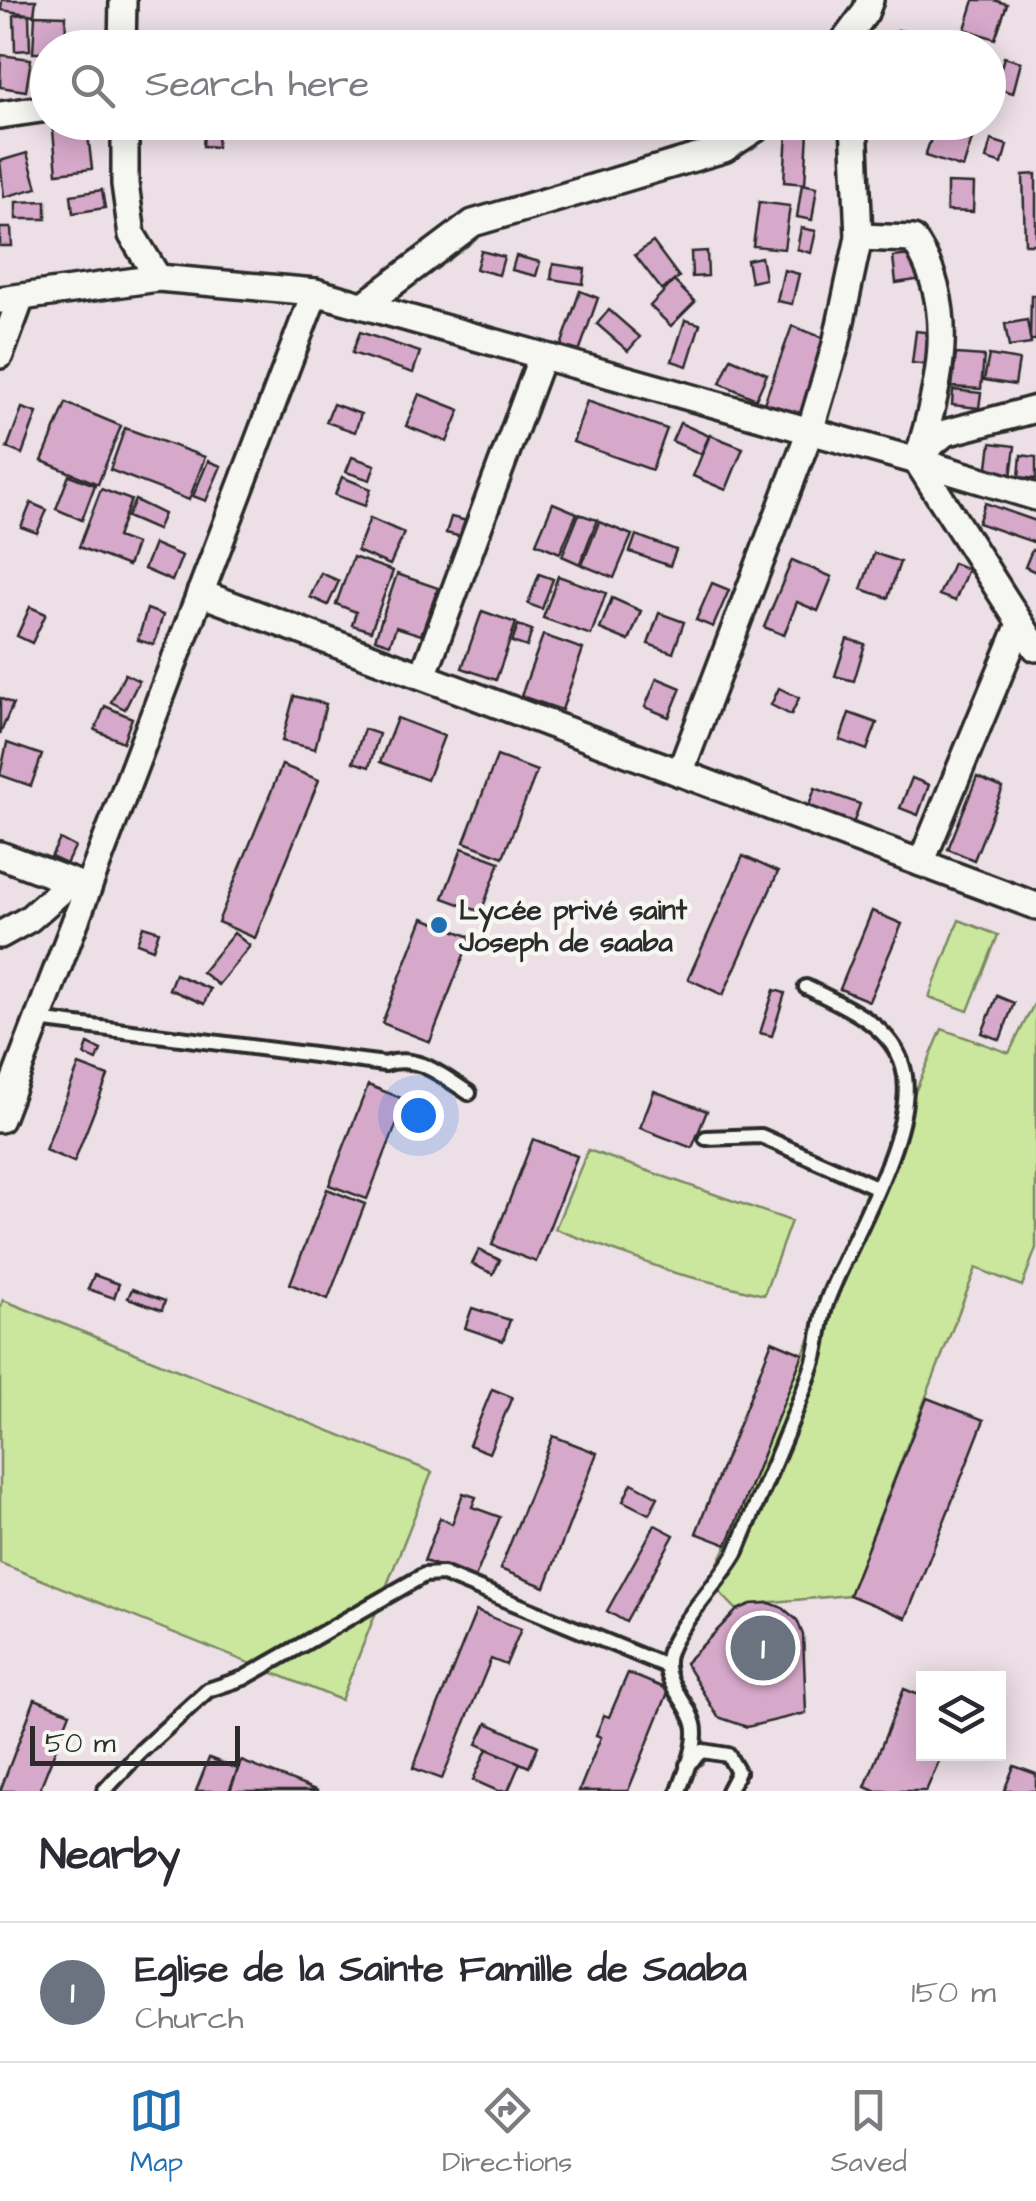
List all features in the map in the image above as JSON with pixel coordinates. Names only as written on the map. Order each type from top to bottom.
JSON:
[{"type":"street","points":[[122,30],[123,0]]},
{"type":"street","points":[[852,30],[870,0]]},
{"type":"street","points":[[0,114],[30,110]]},
{"type":"street","points":[[125,140],[125,184],[132,234],[158,278]]},
{"type":"street","points":[[364,305],[473,223],[724,149],[738,140]]},
{"type":"street","points":[[680,772],[810,431],[836,344],[859,237],[855,140]]},
{"type":"street","points":[[859,237],[914,239],[929,260],[937,294],[942,360],[938,395],[918,457],[1036,648]]},
{"type":"street","points":[[0,355],[11,299],[158,278],[315,292],[810,431],[918,457],[1036,497]]},
{"type":"street","points":[[0,1119],[38,1020],[79,885],[200,593],[315,292]]},
{"type":"street","points":[[423,676],[542,356]]},
{"type":"street","points":[[918,457],[945,433],[1036,409]]},
{"type":"street","points":[[200,593],[1036,906]]},
{"type":"street","points":[[921,863],[1020,624]]},
{"type":"street","points":[[0,855],[79,885]]},
{"type":"street","points":[[0,934],[79,885]]},
{"type":"lane","points":[[680,1791],[694,1723],[669,1679],[667,1656],[680,1630],[728,1569],[737,1551],[814,1362],[825,1305],[903,1123],[908,1090],[894,1047],[879,1029],[806,987]]},
{"type":"lane","points":[[38,1020],[386,1064],[412,1060],[468,1093]]},
{"type":"lane","points":[[706,1138],[761,1136],[876,1187]]},
{"type":"lane","points":[[104,1791],[208,1690],[244,1678],[424,1574],[443,1574],[666,1666]]},
{"type":"lane","points":[[686,1768],[703,1751],[728,1755],[738,1772],[728,1791]]},
{"type":"green space","points":[[959,920],[998,935],[968,1011],[929,997]]},
{"type":"green space","points":[[1036,1000],[1036,1248],[1022,1286],[976,1268],[849,1595],[751,1604],[737,1610],[709,1581],[942,1029],[1009,1053]]},
{"type":"green space","points":[[588,1150],[791,1221],[764,1295],[675,1273],[555,1229]]},
{"type":"green space","points":[[3,1300],[432,1472],[341,1700],[0,1563]]},
{"type":"building","points":[[2,0],[36,0],[34,15],[1,10]]},
{"type":"building","points":[[974,0],[1007,4],[998,30],[965,29]]},
{"type":"building","points":[[29,14],[30,50],[15,51],[14,15]]},
{"type":"building","points":[[35,15],[66,16],[66,30],[34,30]]},
{"type":"building","points":[[1,55],[30,59],[26,91],[0,87]]},
{"type":"building","points":[[1006,58],[1021,62],[1013,93],[1006,91]]},
{"type":"building","points":[[54,140],[89,140],[92,169],[57,173]]},
{"type":"building","points":[[204,140],[217,140],[217,147],[203,146]]},
{"type":"building","points":[[786,140],[808,140],[805,184],[784,182]]},
{"type":"building","points":[[931,140],[972,140],[963,168],[925,156]]},
{"type":"building","points":[[991,140],[1007,145],[1002,164],[986,159]]},
{"type":"building","points":[[27,153],[37,188],[4,197],[0,161]]},
{"type":"building","points":[[1036,174],[1036,244],[1025,244],[1023,175]]},
{"type":"building","points":[[947,183],[974,184],[973,212],[947,211]]},
{"type":"building","points":[[802,184],[817,187],[812,220],[797,217]]},
{"type":"building","points":[[102,190],[105,208],[73,213],[71,195]]},
{"type":"building","points":[[46,201],[46,219],[16,219],[16,202]]},
{"type":"building","points":[[759,202],[790,206],[784,249],[753,246]]},
{"type":"building","points":[[0,228],[11,228],[12,246],[0,246]]},
{"type":"building","points":[[801,228],[816,231],[811,253],[797,249]]},
{"type":"building","points":[[653,242],[679,277],[662,290],[635,255]]},
{"type":"building","points":[[481,251],[504,257],[499,275],[476,269]]},
{"type":"building","points":[[707,251],[708,276],[692,277],[691,252]]},
{"type":"building","points":[[920,254],[923,279],[896,283],[893,257]]},
{"type":"building","points":[[516,256],[540,262],[536,276],[512,270]]},
{"type":"building","points":[[761,257],[765,279],[751,282],[747,260]]},
{"type":"building","points":[[553,264],[585,269],[583,284],[551,279]]},
{"type":"building","points":[[784,270],[799,274],[792,304],[777,301]]},
{"type":"building","points":[[674,281],[695,302],[671,326],[650,306]]},
{"type":"building","points":[[580,291],[598,298],[579,352],[561,346]]},
{"type":"building","points":[[1031,295],[1036,295],[1036,340],[1030,340]]},
{"type":"building","points":[[609,310],[640,337],[628,351],[597,324]]},
{"type":"building","points":[[685,320],[700,324],[687,366],[672,361]]},
{"type":"building","points":[[1027,320],[1031,344],[1009,347],[1005,324]]},
{"type":"building","points":[[792,326],[832,341],[803,421],[763,406]]},
{"type":"building","points":[[916,331],[941,334],[937,366],[912,363]]},
{"type":"building","points":[[360,332],[420,352],[413,373],[352,353]]},
{"type":"building","points":[[956,354],[984,356],[981,389],[952,387]]},
{"type":"building","points":[[989,355],[1019,360],[1015,385],[984,380]]},
{"type":"building","points":[[731,358],[767,374],[756,399],[720,383]]},
{"type":"building","points":[[953,390],[981,393],[979,408],[952,405]]},
{"type":"building","points":[[419,394],[460,410],[447,442],[406,426]]},
{"type":"building","points":[[587,401],[667,429],[652,470],[573,442]]},
{"type":"building","points":[[66,403],[121,426],[98,484],[42,461]]},
{"type":"building","points":[[333,404],[361,414],[355,432],[326,422]]},
{"type":"building","points":[[22,408],[37,413],[22,454],[7,448]]},
{"type":"building","points":[[680,423],[709,436],[701,454],[672,441]]},
{"type":"building","points":[[125,428],[205,457],[189,500],[110,470]]},
{"type":"building","points":[[710,435],[743,448],[726,490],[693,476]]},
{"type":"building","points":[[991,443],[1015,446],[1011,477],[987,474]]},
{"type":"building","points":[[1021,455],[1036,457],[1036,479],[1019,477]]},
{"type":"building","points":[[352,457],[375,465],[370,480],[346,472]]},
{"type":"building","points":[[208,461],[221,466],[206,501],[193,496]]},
{"type":"building","points":[[69,475],[95,485],[82,520],[56,509]]},
{"type":"building","points":[[342,477],[371,489],[365,506],[335,495]]},
{"type":"building","points":[[101,489],[131,500],[117,537],[136,544],[128,566],[79,547]]},
{"type":"building","points":[[135,500],[164,514],[157,530],[127,517]]},
{"type":"building","points":[[31,503],[47,510],[37,533],[21,527]]},
{"type":"building","points":[[553,503],[577,513],[560,553],[536,543]]},
{"type":"building","points":[[985,503],[1036,521],[1036,543],[978,523]]},
{"type":"building","points":[[579,514],[597,520],[580,564],[562,556]]},
{"type":"building","points":[[451,517],[467,521],[462,537],[446,533]]},
{"type":"building","points":[[370,518],[404,533],[390,565],[357,551]]},
{"type":"building","points":[[599,522],[632,535],[614,578],[582,565]]},
{"type":"building","points":[[636,535],[676,550],[670,566],[630,552]]},
{"type":"building","points":[[154,544],[182,556],[172,581],[144,569]]},
{"type":"building","points":[[1032,550],[1036,552],[1036,572],[1025,567]]},
{"type":"building","points":[[874,553],[900,562],[888,598],[861,589]]},
{"type":"building","points":[[353,557],[393,571],[371,631],[352,625],[356,612],[336,604]]},
{"type":"building","points":[[792,560],[832,577],[818,611],[797,602],[784,635],[764,627]]},
{"type":"building","points":[[953,563],[968,569],[955,601],[939,595]]},
{"type":"building","points":[[321,573],[339,581],[328,605],[310,597]]},
{"type":"building","points":[[397,574],[438,588],[421,635],[396,627],[390,644],[375,639]]},
{"type":"building","points":[[539,574],[553,579],[542,609],[528,604]]},
{"type":"building","points":[[558,576],[606,593],[591,635],[543,618]]},
{"type":"building","points":[[712,583],[729,590],[713,627],[696,620]]},
{"type":"building","points":[[612,598],[641,611],[629,641],[600,629]]},
{"type":"building","points":[[30,607],[46,614],[32,643],[17,636]]},
{"type":"building","points":[[147,609],[163,615],[154,645],[138,640]]},
{"type":"building","points":[[482,611],[516,623],[496,680],[462,668]]},
{"type":"building","points":[[659,613],[684,622],[673,653],[648,644]]},
{"type":"building","points":[[518,625],[532,630],[527,647],[512,642]]},
{"type":"building","points":[[543,635],[583,649],[562,710],[521,696]]},
{"type":"building","points":[[847,639],[865,644],[854,681],[835,676]]},
{"type":"building","points":[[125,674],[139,681],[125,709],[111,702]]},
{"type":"building","points":[[657,678],[681,688],[669,717],[645,707]]},
{"type":"building","points":[[779,688],[799,698],[791,715],[771,705]]},
{"type":"building","points":[[294,696],[326,704],[315,749],[282,741]]},
{"type":"building","points":[[0,698],[13,704],[0,734]]},
{"type":"building","points":[[105,706],[132,718],[123,742],[95,730]]},
{"type":"building","points":[[849,713],[877,723],[867,750],[840,740]]},
{"type":"building","points":[[397,718],[444,736],[427,780],[380,762]]},
{"type":"building","points":[[364,729],[379,734],[369,767],[353,762]]},
{"type":"building","points":[[7,743],[42,755],[31,786],[0,775]]},
{"type":"building","points":[[497,756],[537,771],[503,857],[464,842]]},
{"type":"building","points":[[282,765],[319,780],[255,938],[218,922]]},
{"type":"building","points":[[977,777],[1003,788],[974,860],[948,849]]},
{"type":"building","points":[[912,778],[929,785],[918,815],[900,808]]},
{"type":"building","points":[[815,788],[860,804],[851,830],[806,814]]},
{"type":"building","points":[[60,839],[75,847],[66,864],[51,857]]},
{"type":"building","points":[[462,848],[500,862],[481,912],[443,898]]},
{"type":"building","points":[[743,856],[778,872],[723,995],[688,979]]},
{"type":"building","points":[[872,911],[902,924],[869,1001],[840,989]]},
{"type":"building","points":[[423,918],[471,937],[430,1042],[382,1023]]},
{"type":"building","points":[[143,926],[159,931],[153,949],[137,943]]},
{"type":"building","points":[[234,933],[250,946],[218,985],[202,972]]},
{"type":"building","points":[[175,974],[210,989],[204,1004],[169,989]]},
{"type":"building","points":[[774,990],[785,993],[772,1036],[760,1033]]},
{"type":"building","points":[[997,996],[1014,1003],[1000,1040],[982,1033]]},
{"type":"building","points":[[88,1044],[101,1050],[97,1060],[84,1055]]},
{"type":"building","points":[[79,1065],[108,1076],[74,1162],[45,1150]]},
{"type":"building","points":[[368,1085],[406,1100],[367,1199],[329,1185]]},
{"type":"building","points":[[654,1091],[707,1111],[692,1148],[640,1128]]},
{"type":"building","points":[[533,1139],[577,1156],[536,1262],[492,1245]]},
{"type":"building","points":[[327,1189],[365,1204],[328,1299],[290,1284]]},
{"type":"building","points":[[479,1250],[500,1260],[493,1274],[472,1264]]},
{"type":"building","points":[[94,1275],[119,1284],[114,1298],[88,1289]]},
{"type":"building","points":[[132,1289],[165,1301],[162,1310],[128,1298]]},
{"type":"building","points":[[472,1308],[510,1320],[503,1341],[465,1328]]},
{"type":"building","points":[[772,1341],[803,1354],[727,1545],[696,1533]]},
{"type":"building","points":[[492,1389],[512,1397],[489,1453],[469,1445]]},
{"type":"building","points":[[927,1398],[984,1420],[906,1618],[849,1595]]},
{"type":"building","points":[[553,1436],[597,1453],[545,1587],[500,1569]]},
{"type":"building","points":[[632,1483],[658,1497],[649,1514],[623,1501]]},
{"type":"building","points":[[463,1493],[476,1497],[472,1507],[500,1517],[475,1578],[424,1561],[440,1518],[452,1524]]},
{"type":"building","points":[[655,1525],[674,1535],[626,1622],[607,1611]]},
{"type":"building","points":[[770,1603],[797,1620],[803,1635],[806,1713],[747,1727],[718,1717],[685,1663],[737,1610]]},
{"type":"building","points":[[476,1611],[521,1629],[506,1665],[491,1659],[442,1779],[413,1768]]},
{"type":"building","points":[[628,1673],[669,1690],[628,1791],[579,1791],[601,1737],[596,1735],[604,1715],[609,1717]]},
{"type":"building","points":[[904,1689],[916,1694],[916,1761],[939,1761],[926,1791],[875,1791],[865,1787]]},
{"type":"building","points":[[35,1699],[70,1713],[39,1791],[0,1791]]},
{"type":"building","points":[[487,1723],[538,1746],[529,1767],[477,1744]]},
{"type":"building","points":[[487,1749],[520,1763],[508,1791],[473,1780]]},
{"type":"building","points":[[209,1758],[238,1769],[229,1791],[196,1791]]},
{"type":"building","points":[[241,1761],[318,1791],[230,1791]]},
{"type":"building","points":[[1014,1766],[1036,1774],[1036,1791],[1004,1791]]},
{"type":"place","name":"Lycée privé saint Joseph de saaba","points":[[439,925]]},
{"type":"place","name":"Eglise de la Sainte Famille de Saaba","points":[[763,1648]]}]
